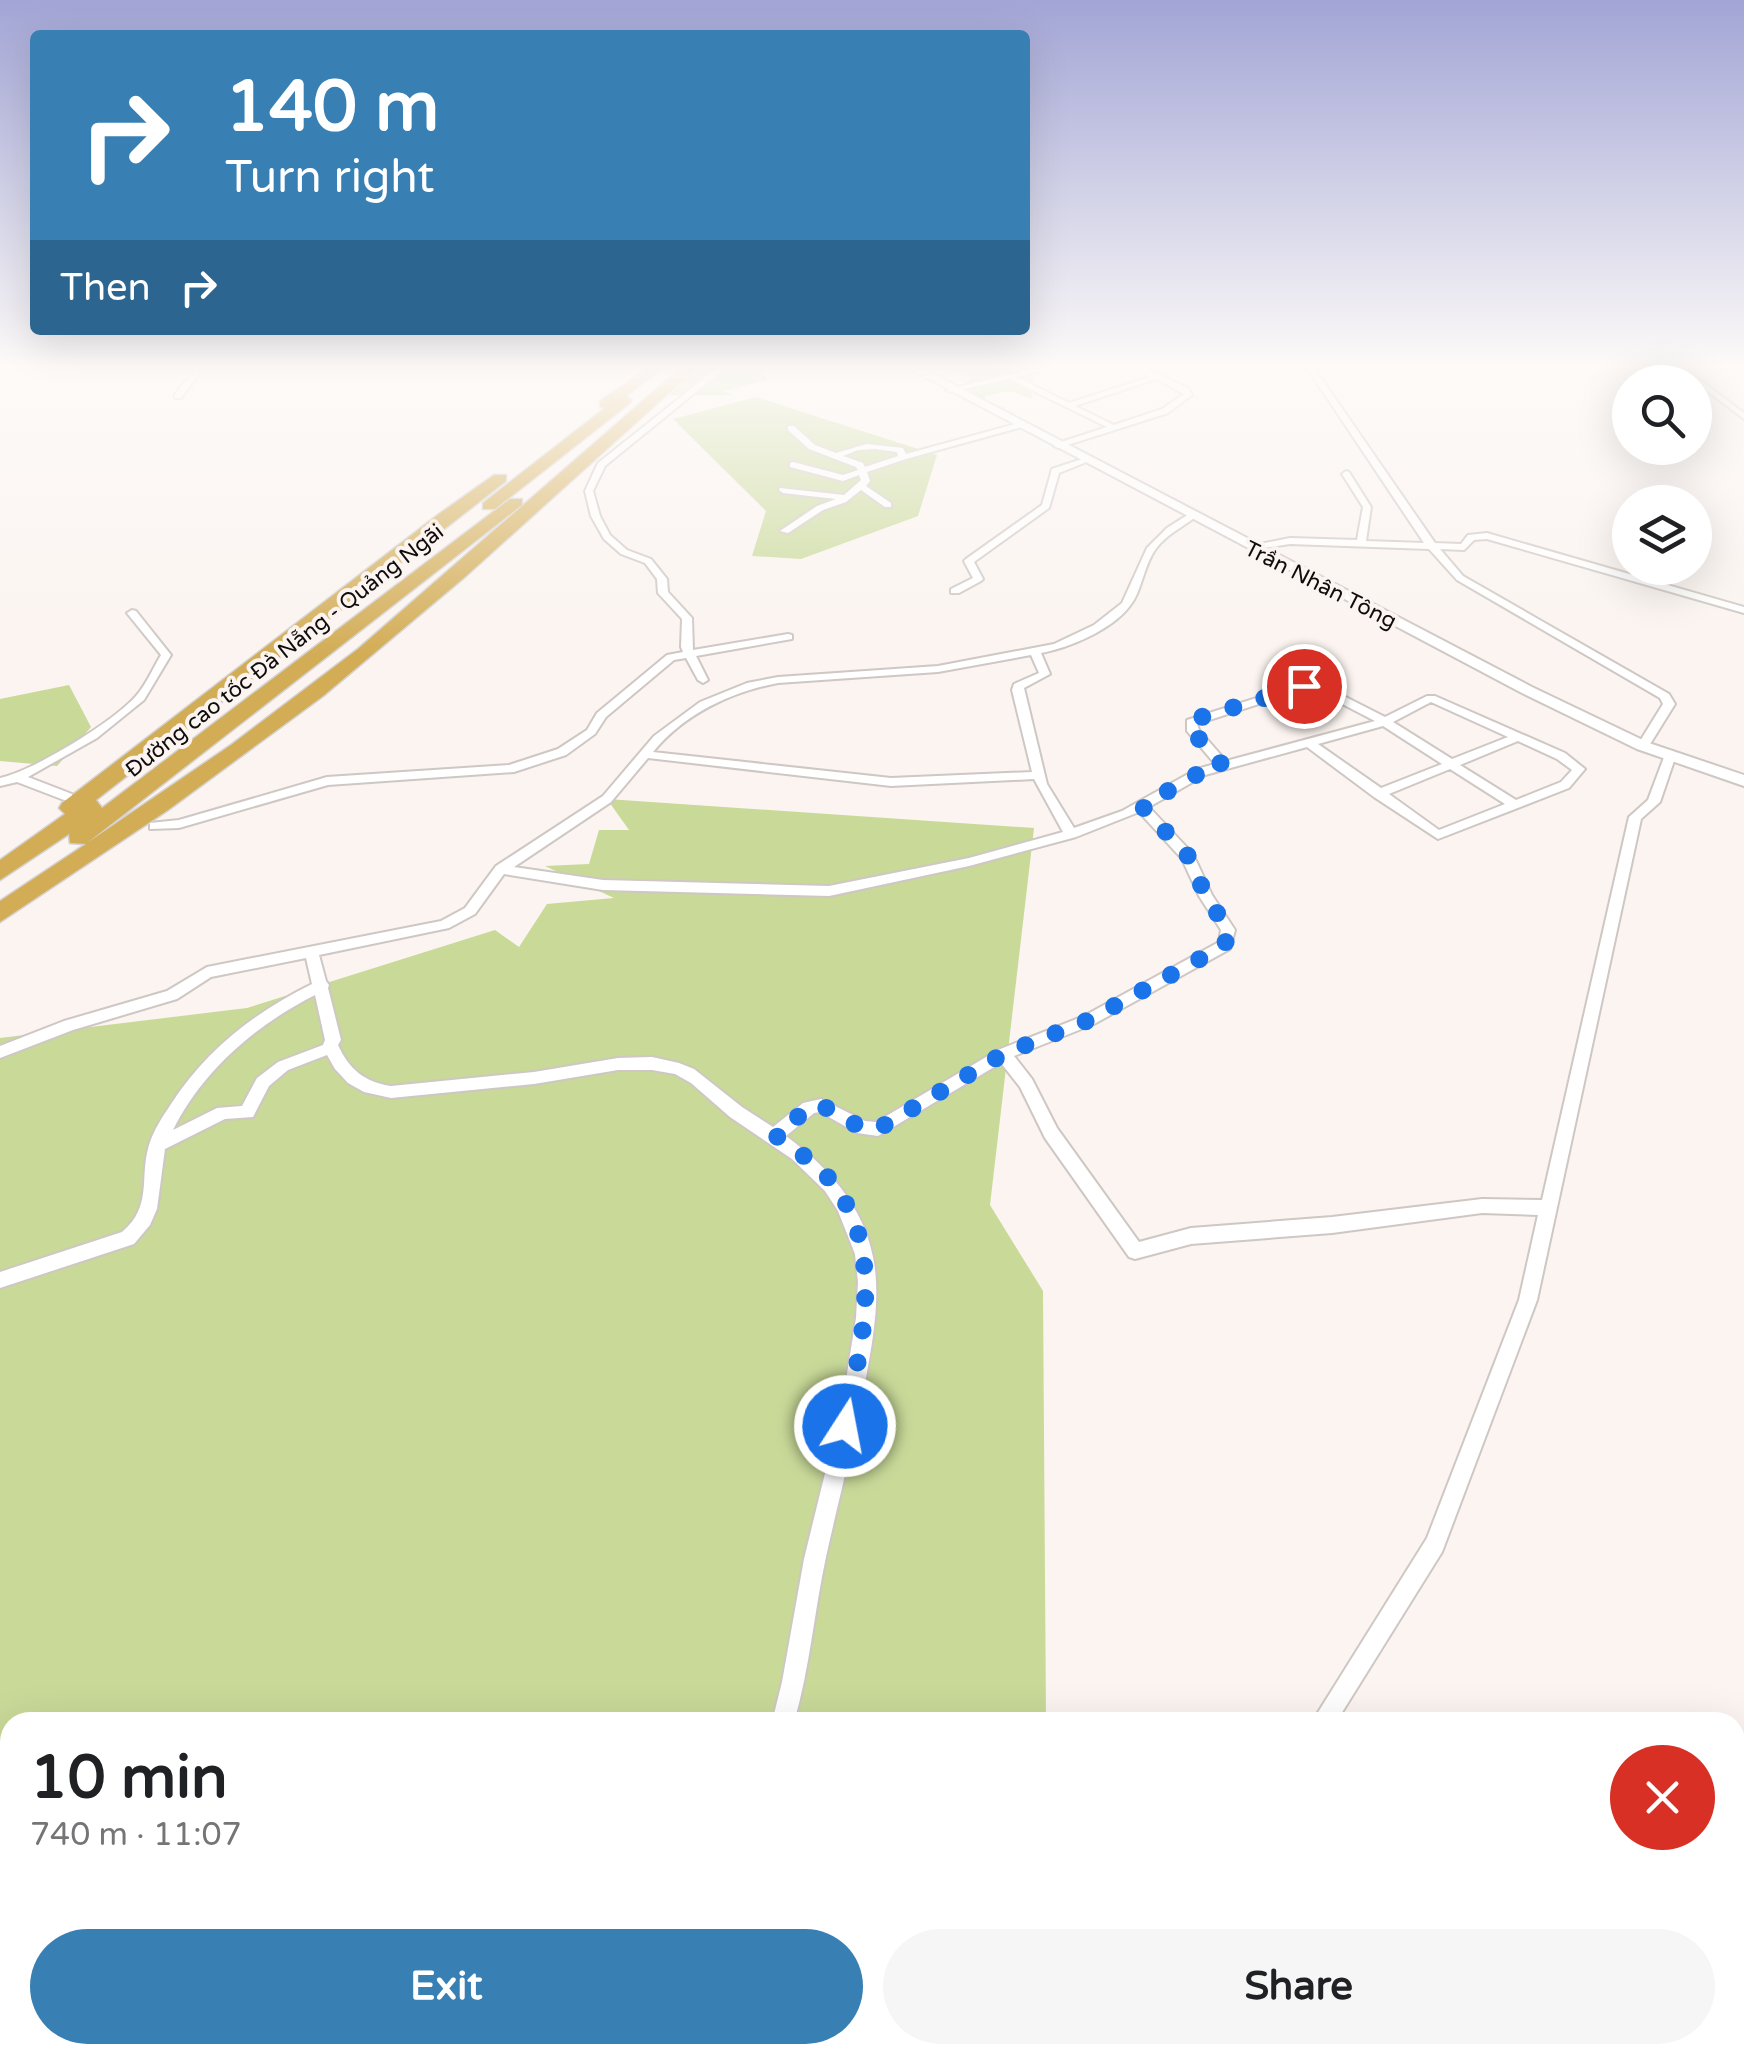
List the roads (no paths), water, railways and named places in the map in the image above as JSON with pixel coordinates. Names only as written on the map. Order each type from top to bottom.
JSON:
[{"type":"highway","points":[[0,859],[215,700],[321,611],[526,461]]},
{"type":"highway","name":"Đường cao tốc Đà Nẵng - Quảng Ngãi","points":[[0,872],[166,752],[545,461]]},
{"type":"highway","name":"Đường cao tốc Đà Nẵng - Quảng Ngãi","points":[[0,895],[188,757],[567,461]]},
{"type":"highway","points":[[0,913],[316,691],[494,545],[581,461]]},
{"type":"street","points":[[606,461],[590,484],[592,509],[616,548],[631,558],[648,561],[662,579],[664,593],[687,618],[685,638],[704,680]]},
{"type":"street","points":[[785,531],[862,487],[866,481],[860,465],[850,461]]},
{"type":"street","points":[[794,465],[837,479],[891,461]]},
{"type":"street","points":[[955,592],[978,580],[969,560],[1046,506],[1055,472],[1084,461]]},
{"type":"street","name":"Trần Nhân Tông","points":[[1086,461],[1643,746],[1744,781]]},
{"type":"street","points":[[1374,461],[1431,544],[1460,578],[1654,686],[1665,696],[1669,704],[1643,746]]},
{"type":"street","points":[[1346,474],[1367,506],[1361,544]]},
{"type":"street","points":[[862,487],[888,505]]},
{"type":"street","points":[[783,490],[846,498]]},
{"type":"street","points":[[0,1052],[69,1025],[172,995],[207,972],[444,925],[470,911],[501,869],[608,798],[643,754],[704,704],[752,685],[797,677],[938,669],[1036,652],[1079,638],[1126,604],[1150,550],[1192,516]]},
{"type":"street","points":[[1253,548],[1290,540],[1388,547],[1464,547],[1474,536],[1500,539],[1744,610]]},
{"type":"street","points":[[0,782],[18,778],[93,736],[140,698],[166,655],[132,613]]},
{"type":"street","points":[[154,826],[180,824],[327,782],[510,768],[544,758],[562,752],[591,732],[602,715],[671,656],[788,637]]},
{"type":"street","points":[[1036,652],[1045,674],[1018,686],[1018,690],[1038,775],[1071,834]]},
{"type":"street","points":[[1223,766],[1192,731],[1190,722],[1304,686],[1350,700],[1515,805]]},
{"type":"street","points":[[501,869],[602,885],[828,891],[969,862],[1071,834],[1142,806],[1201,772],[1382,722],[1435,698],[1572,761],[1579,770],[1564,785],[1438,835],[1309,743]]},
{"type":"street","points":[[1378,794],[1517,737]]},
{"type":"street","points":[[643,754],[890,782],[1038,775]]},
{"type":"street","points":[[1329,1712],[1435,1544],[1528,1300],[1635,817],[1654,802],[1670,755]]},
{"type":"street","points":[[18,778],[68,798]]},
{"type":"street","points":[[775,1135],[809,1108],[821,1105],[862,1128],[878,1129],[1003,1054],[1089,1020],[1228,942],[1228,930],[1206,896],[1188,856],[1142,806]]},
{"type":"street","points":[[312,950],[338,1064],[351,1079],[369,1089],[390,1092],[538,1078],[630,1062],[670,1066],[692,1074],[725,1104],[811,1162],[832,1185],[865,1257],[866,1315],[814,1564],[795,1685],[786,1712]]},
{"type":"street","points":[[0,1280],[128,1238],[143,1228],[148,1216],[156,1145],[180,1100],[226,1046],[266,1012],[322,985]]},
{"type":"street","points":[[156,1145],[223,1112],[246,1112],[263,1082],[283,1066],[331,1046]]},
{"type":"street","points":[[1003,1054],[1026,1083],[1050,1133],[1134,1251],[1191,1236],[1332,1225],[1482,1206],[1548,1208]]}]
